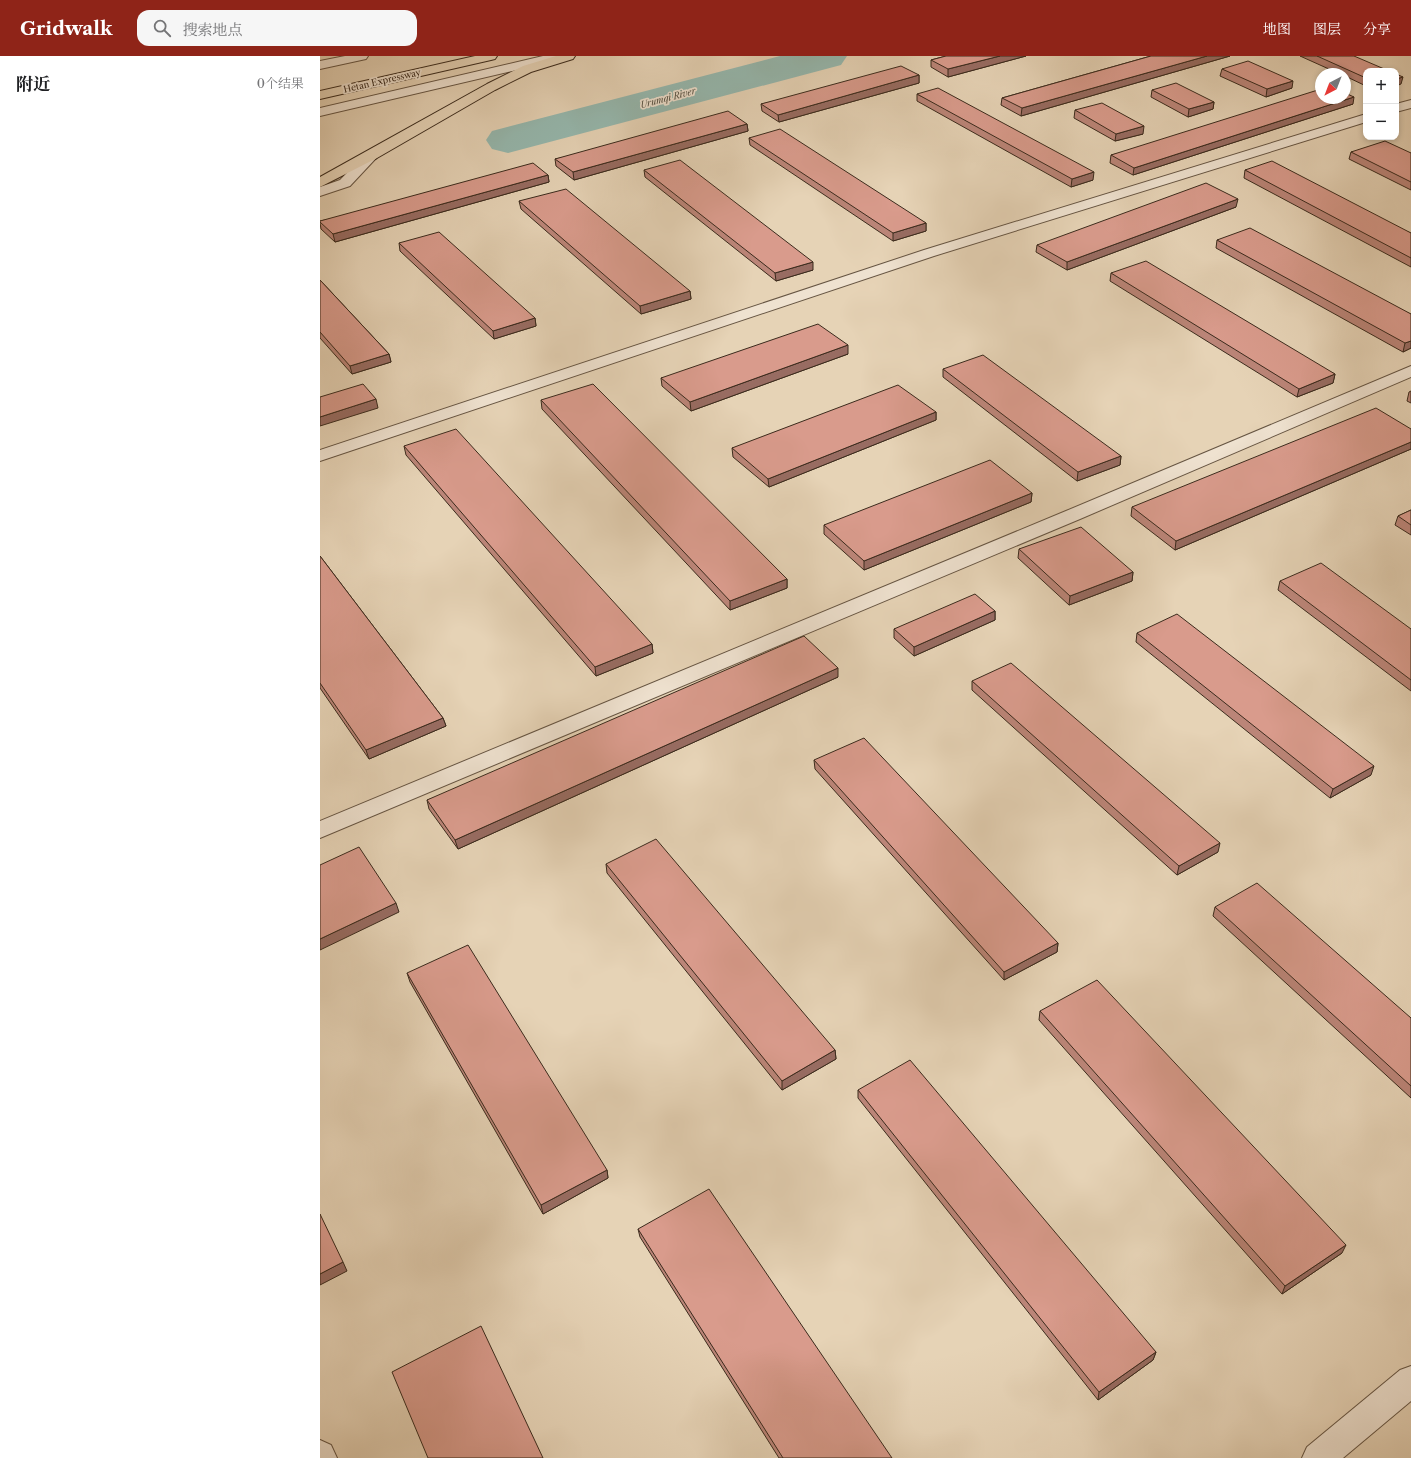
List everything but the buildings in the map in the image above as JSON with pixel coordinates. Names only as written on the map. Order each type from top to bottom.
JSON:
[{"type":"highway","name":"Hetan Expressway","points":[[320,95],[491,56]]},
{"type":"highway","points":[[320,183],[490,87],[527,69],[569,56]]},
{"type":"highway","name":"Hetan Expressway","points":[[320,83],[429,58]]},
{"type":"street","points":[[320,65],[362,56]]},
{"type":"street","points":[[320,112],[559,56]]},
{"type":"street","points":[[1399,107],[1411,104]]},
{"type":"street","points":[[320,456],[929,253],[1363,119]]},
{"type":"street","points":[[320,192],[345,183],[372,155]]},
{"type":"street","points":[[320,830],[1066,518],[1411,371]]},
{"type":"street","points":[[1318,1458],[1411,1381]]},
{"type":"waterway","name":"Urumqi River","points":[[508,140],[827,56]]}]
